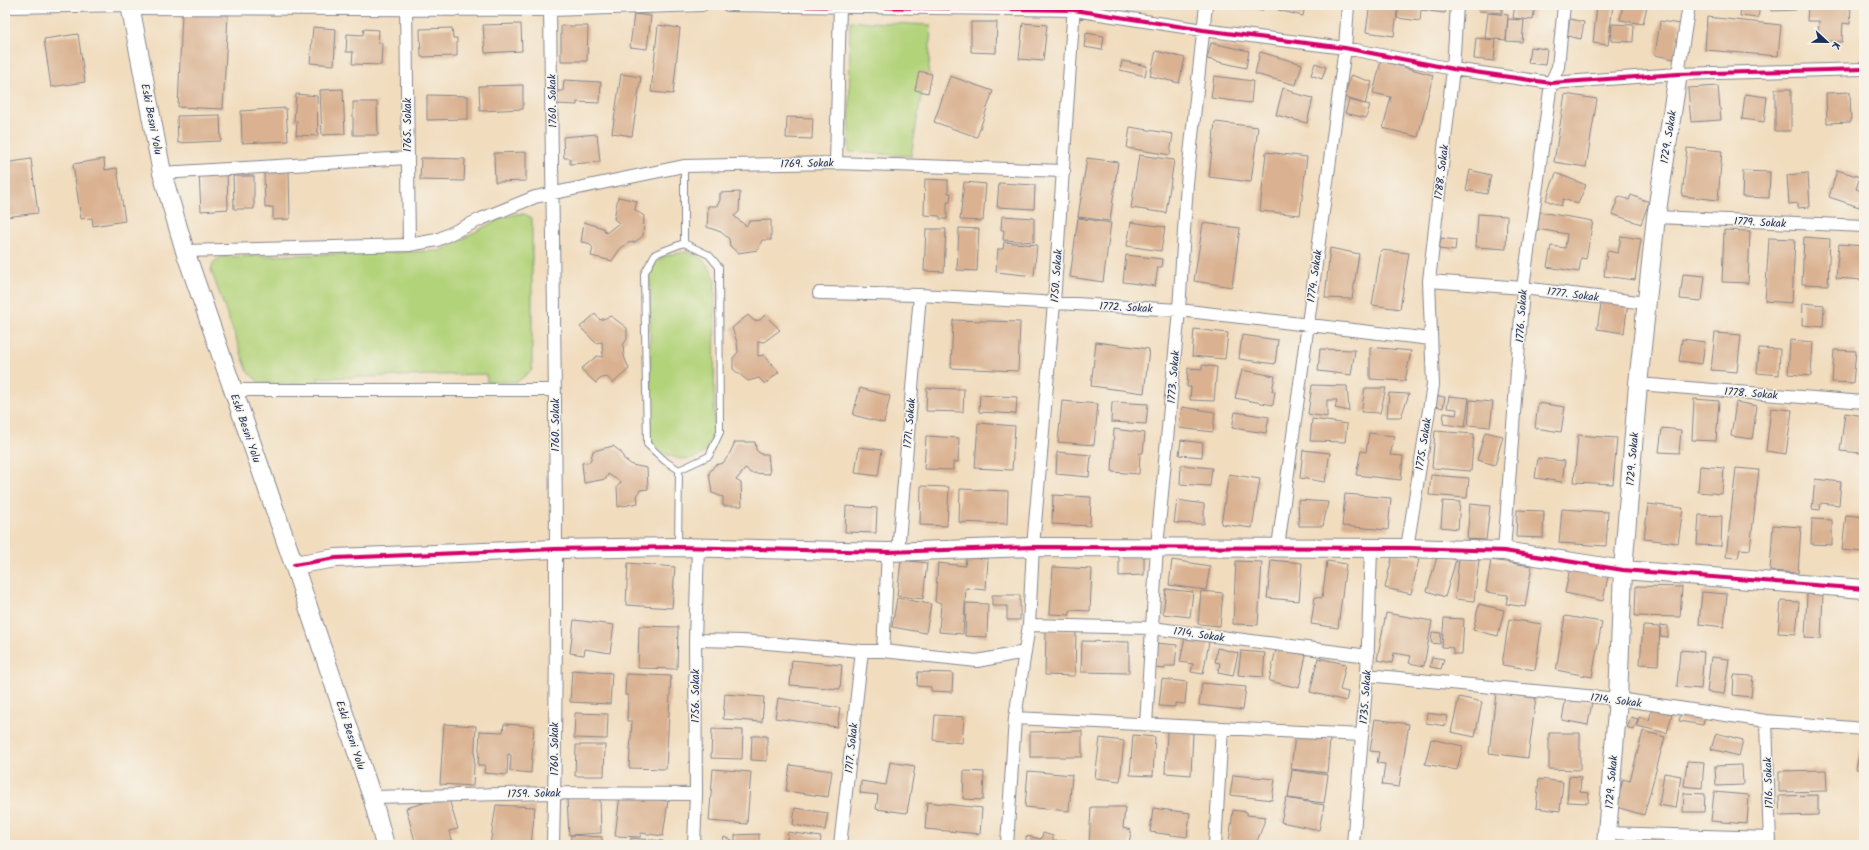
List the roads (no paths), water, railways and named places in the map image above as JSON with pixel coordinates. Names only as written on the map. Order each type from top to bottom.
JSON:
[{"type":"street","points":[[130,7],[550,7],[702,5]]},
{"type":"street","points":[[728,5],[1074,8],[1203,30],[1344,48],[1453,68],[1551,83],[1678,74],[1864,69]]},
{"type":"street","name":"1773. Sokak","points":[[1146,724],[1157,547],[1179,310],[1187,183],[1206,5]]},
{"type":"street","name":"1774. Sokak","points":[[1278,547],[1344,48],[1348,5]]},
{"type":"street","name":"1788. Sokak","points":[[1431,339],[1429,281],[1453,68],[1457,5]]},
{"type":"street","name":"1776. Sokak","points":[[1504,551],[1523,288],[1551,83],[1558,67],[1564,5]]},
{"type":"street","points":[[1678,74],[1689,5]]},
{"type":"street","points":[[836,162],[840,6]]},
{"type":"street","name":"Eski Besni Yolu","points":[[130,7],[162,172],[185,251],[294,565],[372,797],[385,845]]},
{"type":"street","name":"1765. Sokak","points":[[406,7],[408,245]]},
{"type":"street","name":"1760. Sokak","points":[[550,7],[553,192],[555,549],[553,845]]},
{"type":"street","name":"1750. Sokak","points":[[1007,845],[1015,718],[1028,625],[1033,547],[1054,304],[1074,8]]},
{"type":"street","name":"1729. Sokak","points":[[1607,839],[1618,699],[1623,570],[1638,384],[1656,217],[1678,74]]},
{"type":"street","points":[[162,172],[407,158]]},
{"type":"street","name":"1769. Sokak","points":[[185,251],[408,245],[437,240],[481,219],[535,197],[553,192],[684,166],[836,162],[1064,171]]},
{"type":"street","name":"1779. Sokak","points":[[1656,217],[1864,226]]},
{"type":"street","name":"1777. Sokak","points":[[1429,281],[1523,288],[1646,303]]},
{"type":"street","name":"1772. Sokak","points":[[819,293],[920,295],[1054,304],[1179,310],[1431,339]]},
{"type":"street","name":"1771. Sokak","points":[[883,651],[920,295]]},
{"type":"street","name":"1775. Sokak","points":[[1407,548],[1432,385],[1431,339]]},
{"type":"street","name":"1778. Sokak","points":[[1638,384],[1864,402]]},
{"type":"street","points":[[233,390],[554,390]]},
{"type":"street","points":[[294,565],[336,558],[555,549],[678,547],[893,552],[1033,547],[1407,548],[1504,551],[1623,570],[1864,589]]},
{"type":"street","name":"1756. Sokak","points":[[694,845],[696,794],[695,640],[698,548]]},
{"type":"street","name":"1735. Sokak","points":[[1353,845],[1367,675],[1371,548]]},
{"type":"street","name":"1714. Sokak","points":[[1028,625],[1152,628],[1368,656]]},
{"type":"street","points":[[695,640],[742,641],[862,651],[883,651],[977,661],[1025,652]]},
{"type":"street","name":"1717. Sokak","points":[[840,845],[862,651]]},
{"type":"street","name":"1714. Sokak","points":[[1367,675],[1618,699],[1766,720],[1864,729]]},
{"type":"street","points":[[1015,718],[1362,736]]},
{"type":"street","name":"1716. Sokak","points":[[1766,720],[1770,841]]},
{"type":"street","points":[[1215,845],[1222,729]]},
{"type":"street","name":"1759. Sokak","points":[[372,797],[554,793],[696,794]]},
{"type":"street","points":[[1607,839],[1770,841]]},
{"type":"lane","points":[[5,10],[130,7]]},
{"type":"lane","points":[[684,166],[684,243]]},
{"type":"lane","points":[[684,243],[709,255],[719,267],[720,432],[709,456],[679,470],[665,461],[647,444],[644,274],[655,254],[684,243]]},
{"type":"lane","points":[[678,547],[679,470]]}]
